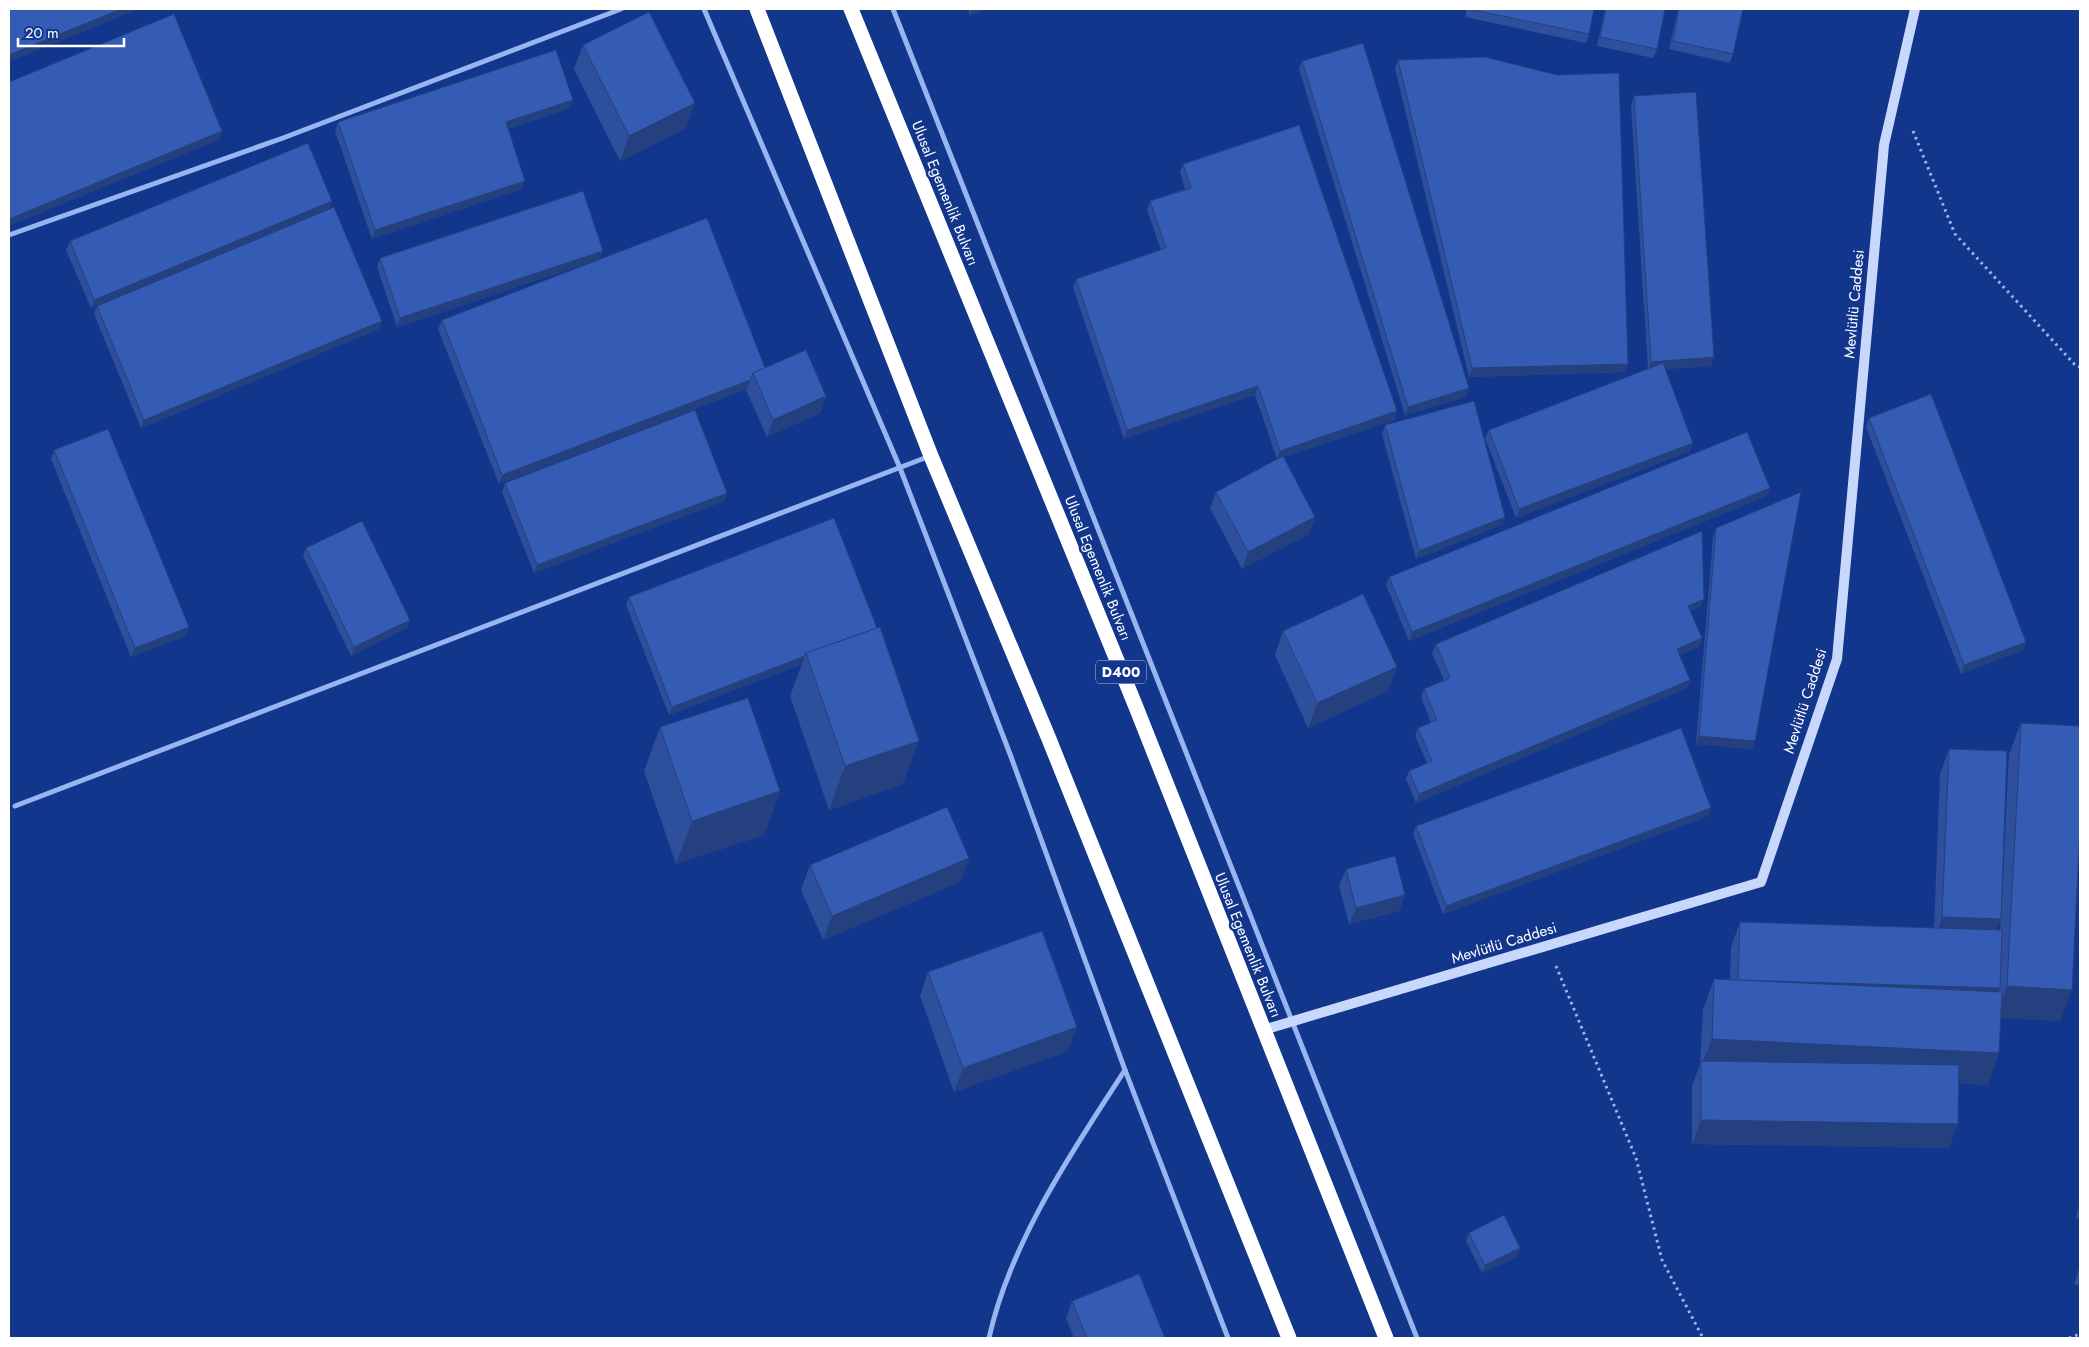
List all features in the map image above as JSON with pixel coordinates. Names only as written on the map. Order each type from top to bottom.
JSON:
[{"type":"highway","points":[[757,9],[931,456],[1048,739],[1289,1338]]},
{"type":"highway","name":"Ulusal Egemenlik Bulvarı","points":[[851,9],[1136,707],[1386,1338]]},
{"type":"street","points":[[9,235],[283,138],[621,9]]},
{"type":"street","points":[[704,9],[900,468],[1010,754],[1124,1070],[1228,1338]]},
{"type":"street","points":[[893,9],[1417,1338]]},
{"type":"street","name":"Mevlütlü Caddesi","points":[[1263,1030],[1761,882],[1837,659],[1884,145],[1915,9]]},
{"type":"street","points":[[15,806],[931,456]]},
{"type":"street","points":[[989,1338],[994,1317],[1027,1234],[1088,1126],[1124,1070]]},
{"type":"path","points":[[1896,91],[1955,234],[2076,366],[2080,367]]},
{"type":"path","points":[[1547,945],[1636,1158],[1662,1260],[1703,1338]]},
{"type":"path","points":[[2070,1338],[2080,1334]]},
{"type":"building","points":[[9,9],[121,9],[9,55]]},
{"type":"building","points":[[1469,9],[1594,9],[1589,34]]},
{"type":"building","points":[[1606,9],[1665,9],[1657,49],[1600,37]]},
{"type":"building","points":[[1679,9],[1743,9],[1733,54],[1673,41]]},
{"type":"building","points":[[649,12],[695,103],[629,136],[583,45]]},
{"type":"building","points":[[174,14],[222,131],[9,219],[9,82]]},
{"type":"building","points":[[1363,43],[1469,388],[1408,407],[1302,61]]},
{"type":"building","points":[[556,50],[573,100],[506,122],[525,181],[375,230],[338,122]]},
{"type":"building","points":[[1485,57],[1557,75],[1619,73],[1628,364],[1472,368],[1398,60]]},
{"type":"building","points":[[1696,92],[1714,357],[1651,362],[1634,96]]},
{"type":"building","points":[[1299,125],[1397,411],[1280,451],[1258,386],[1127,430],[1076,279],[1166,248],[1150,201],[1191,188],[1183,164]]},
{"type":"building","points":[[308,143],[332,201],[94,300],[70,241]]},
{"type":"building","points":[[583,191],[603,251],[400,318],[380,258]]},
{"type":"building","points":[[334,207],[382,321],[144,420],[97,306]]},
{"type":"building","points":[[707,218],[765,368],[753,373],[750,380],[502,475],[442,320]]},
{"type":"building","points":[[806,350],[826,396],[773,420],[753,373]]},
{"type":"building","points":[[1663,363],[1693,443],[1519,509],[1489,430]]},
{"type":"building","points":[[1931,394],[2026,642],[1964,665],[1869,418]]},
{"type":"building","points":[[1474,401],[1505,517],[1419,551],[1385,425]]},
{"type":"building","points":[[695,410],[727,493],[537,565],[505,483]]},
{"type":"building","points":[[108,429],[189,627],[135,648],[54,450]]},
{"type":"building","points":[[1747,432],[1770,488],[1412,632],[1389,577]]},
{"type":"building","points":[[1283,456],[1315,517],[1248,552],[1216,492]]},
{"type":"building","points":[[1801,492],[1755,741],[1699,736],[1716,528]]},
{"type":"building","points":[[834,518],[877,628],[806,653],[805,656],[672,707],[629,597]]},
{"type":"building","points":[[362,521],[410,620],[354,647],[306,548]]},
{"type":"building","points":[[1702,531],[1704,599],[1688,606],[1702,638],[1677,649],[1690,680],[1419,794],[1409,771],[1432,761],[1418,728],[1437,720],[1424,689],[1450,678],[1436,644]]},
{"type":"building","points":[[1363,594],[1397,667],[1317,703],[1283,631]]},
{"type":"building","points":[[880,627],[919,741],[845,766],[806,653]]},
{"type":"building","points":[[748,698],[780,791],[692,821],[660,727]]},
{"type":"building","points":[[2021,723],[2080,726],[2080,828],[2072,990],[2007,986]]},
{"type":"building","points":[[1681,728],[1711,808],[1446,906],[1416,826]]},
{"type":"building","points":[[1949,749],[2007,751],[2001,919],[1942,917]]},
{"type":"building","points":[[947,807],[969,858],[832,916],[810,865]]},
{"type":"building","points":[[1395,856],[1405,895],[1356,908],[1346,869]]},
{"type":"building","points":[[1740,922],[2002,930],[2000,988],[1738,980]]},
{"type":"building","points":[[1042,931],[1077,1027],[963,1068],[928,972]]},
{"type":"building","points":[[1714,979],[2002,992],[1999,1053],[1712,1039]]},
{"type":"building","points":[[1701,1061],[1959,1065],[1958,1124],[1701,1120]]},
{"type":"building","points":[[1504,1215],[1520,1248],[1485,1265],[1469,1233]]},
{"type":"building","points":[[2080,1265],[2080,1276],[2077,1275]]},
{"type":"building","points":[[1139,1274],[1165,1338],[1087,1338],[1072,1301]]}]
